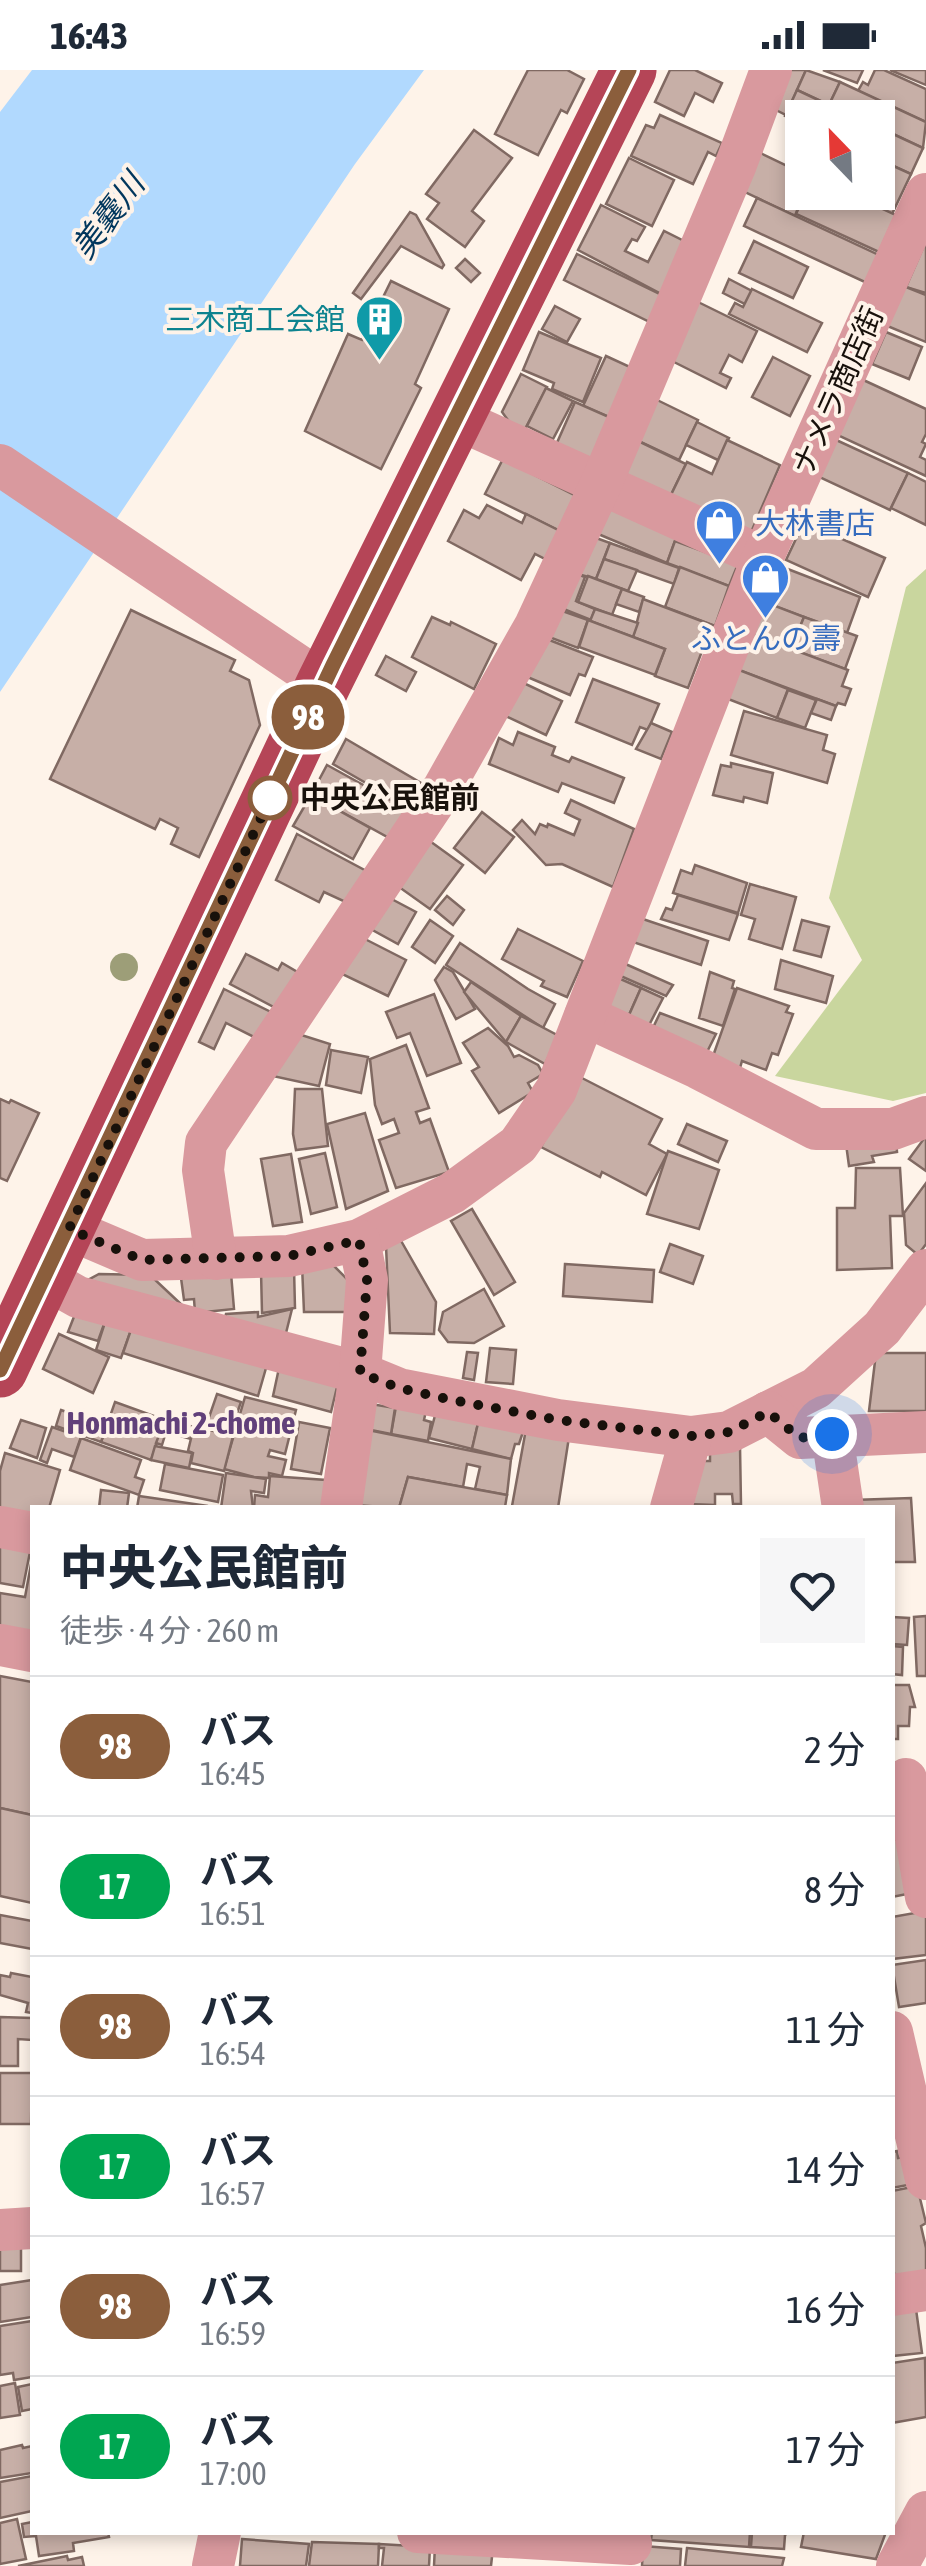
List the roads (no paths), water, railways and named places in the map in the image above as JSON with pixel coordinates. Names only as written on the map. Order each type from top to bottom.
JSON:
[{"type":"main road","points":[[0,1370],[324,683],[629,70]]},
{"type":"street","points":[[216,1260],[203,1170],[206,1143],[443,789],[534,626],[600,484],[736,164],[771,70]]},
{"type":"street","name":"ナメラ商店街","points":[[69,1229],[142,1260],[289,1256],[359,1240],[452,1192],[518,1144],[556,1090],[763,557],[926,197]]},
{"type":"street","points":[[455,418],[763,557]]},
{"type":"street","points":[[0,465],[324,683]]},
{"type":"street","points":[[584,1016],[698,1068],[816,1129],[892,1128],[926,1118]]},
{"type":"street","points":[[341,1505],[360,1373],[367,1280],[359,1240]]},
{"type":"street","points":[[46,1279],[78,1297],[360,1373],[399,1388],[558,1420],[691,1436],[729,1432],[816,1388],[882,1328],[926,1270]]},
{"type":"street","points":[[768,1412],[800,1438],[926,1432]]},
{"type":"street","points":[[832,1434],[843,1505]]},
{"type":"street","points":[[672,1505],[691,1436]]},
{"type":"street","points":[[0,1527],[30,1533]]},
{"type":"street","points":[[0,1645],[30,1651]]},
{"type":"street","points":[[895,1907],[926,1898],[908,1779]]},
{"type":"street","points":[[895,2034],[926,2026]]},
{"type":"street","points":[[895,2043],[926,2178]]},
{"type":"street","points":[[0,2230],[30,2228]]},
{"type":"street","points":[[895,2295],[926,2290]]},
{"type":"street","points":[[897,2566],[926,2512]]},
{"type":"street","points":[[213,2566],[219,2535]]},
{"type":"street","points":[[460,2535],[630,2547]]},
{"type":"water","name":"美嚢川","points":[[32,70],[424,70],[355,164],[0,692],[0,112]]},
{"type":"place","name":"三木商工会館","points":[[380,362]]},
{"type":"place","name":"大林書店","points":[[720,566]]},
{"type":"place","name":"ふとんの壽","points":[[766,620]]},
{"type":"place","name":"中央公民館前","points":[[270,798]]},
{"type":"district","name":"Honmachi 2-chome","points":[[181,1423]]}]
